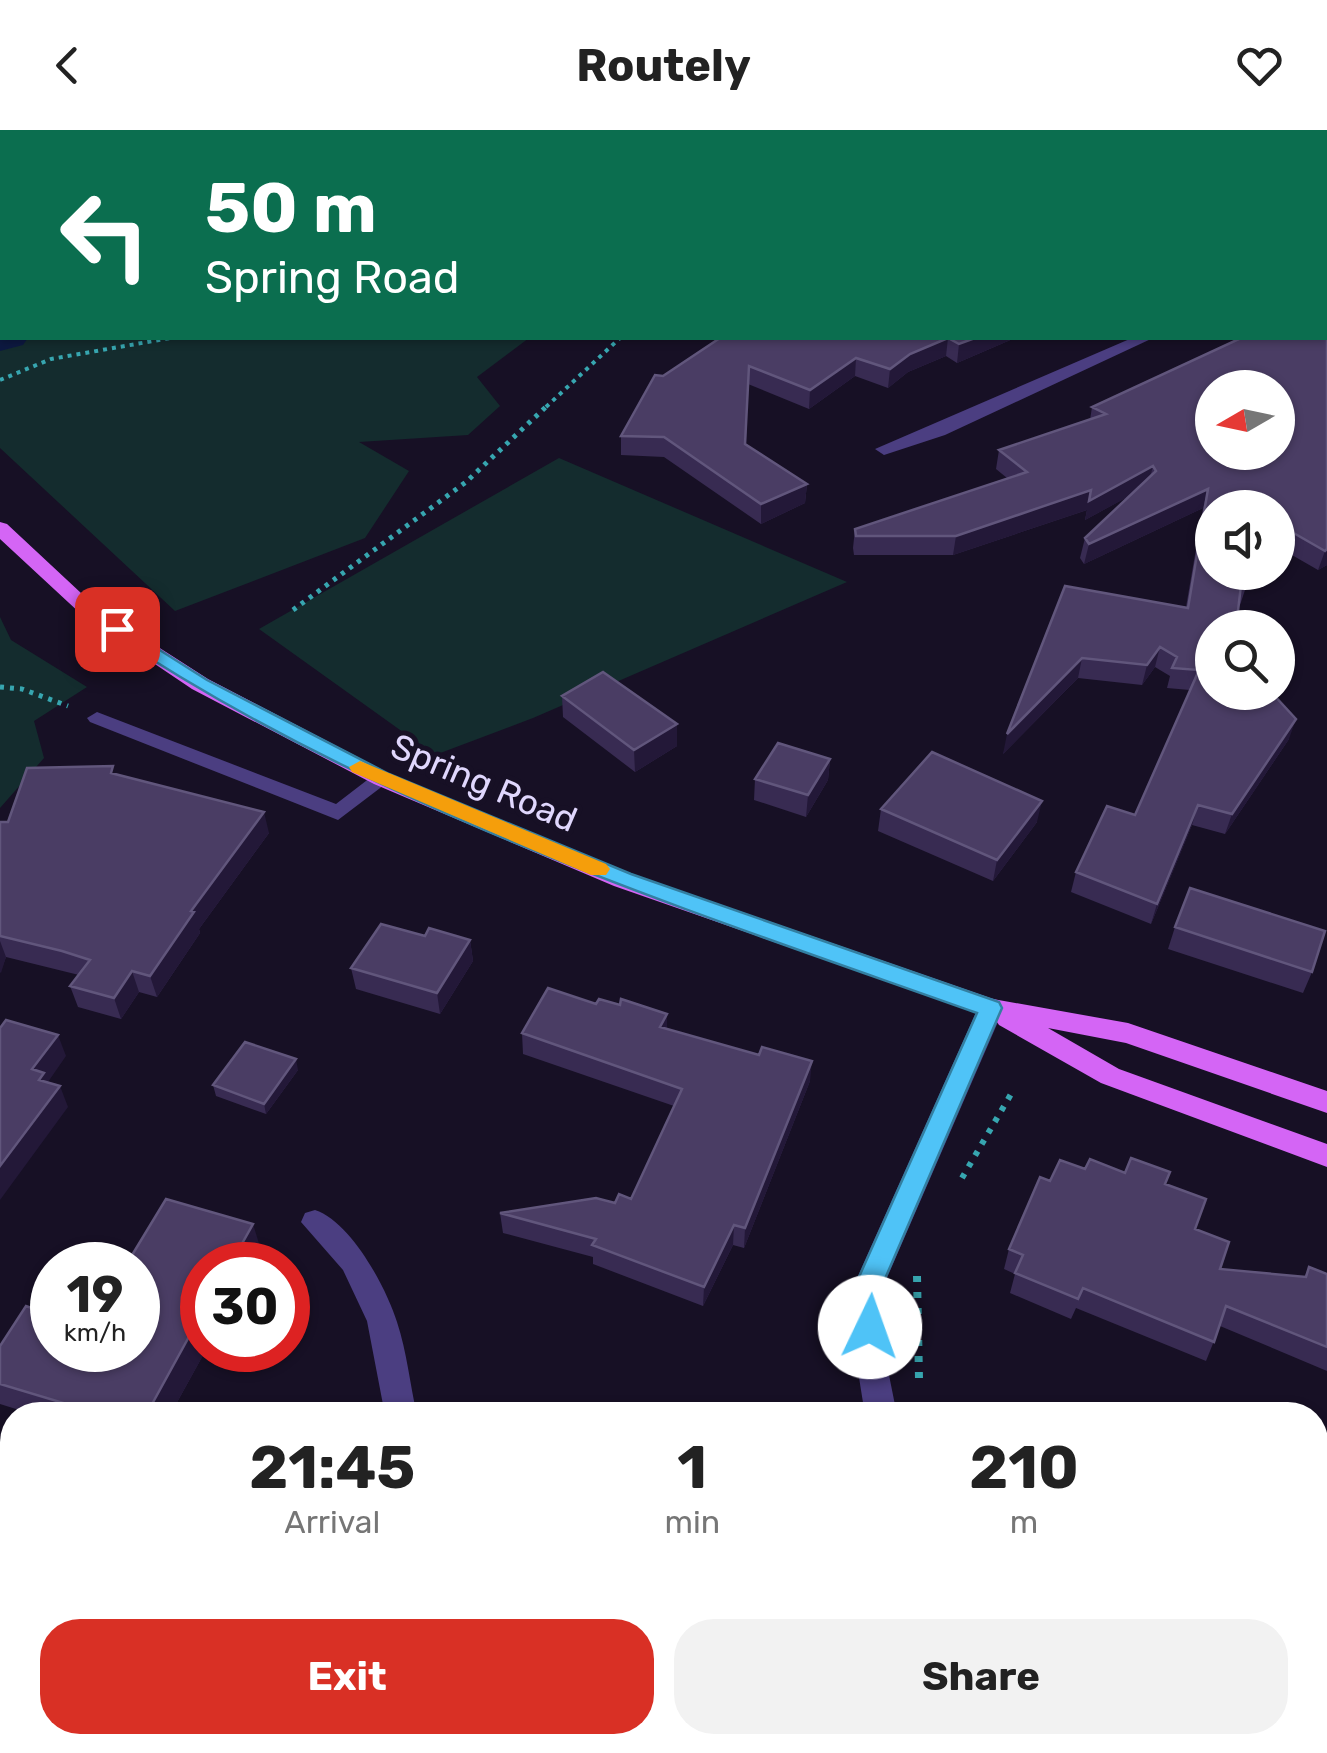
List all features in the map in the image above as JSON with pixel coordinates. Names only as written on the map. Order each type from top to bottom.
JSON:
[{"type":"main road","name":"Spring Road","points":[[0,528],[90,611],[184,674],[382,779],[623,880],[990,1008],[1128,1033],[1327,1102]]},
{"type":"main road","name":"Spring Road","points":[[990,1008],[1110,1076],[1327,1156]]},
{"type":"street","points":[[884,448],[939,431],[1141,340]]},
{"type":"street","points":[[879,1402],[872,1365],[868,1288],[990,1008]]},
{"type":"street","points":[[316,1222],[354,1261],[382,1321],[398,1402]]},
{"type":"lane","points":[[97,718],[338,813],[382,779]]},
{"type":"path","points":[[0,380],[51,359],[159,340]]},
{"type":"path","points":[[293,610],[466,482],[618,340]]},
{"type":"path","points":[[0,687],[22,688],[97,718]]},
{"type":"path","points":[[954,1190],[982,1150],[1014,1088]]},
{"type":"path","points":[[916,1262],[922,1396]]},
{"type":"green space","points":[[0,340],[526,340],[477,377],[500,406],[468,435],[359,442],[409,471],[365,538],[175,611],[0,448]]},
{"type":"green space","points":[[559,458],[847,582],[533,718],[435,755],[259,629]]},
{"type":"green space","points":[[0,617],[11,640],[87,687],[34,721],[44,758],[0,808]]},
{"type":"building","points":[[717,340],[943,340],[910,354],[890,369],[856,358],[810,390],[749,366],[745,444],[807,484],[761,504],[664,437],[621,436],[655,375],[663,376]]},
{"type":"building","points":[[1237,340],[1327,340],[1327,549],[1295,534],[1295,490],[1195,490],[1195,495],[1089,544],[1085,538],[1156,471],[1153,466],[1089,501],[1091,490],[956,536],[856,536],[855,529],[1027,472],[999,450],[1106,414],[1092,407]]},
{"type":"building","points":[[1195,566],[1195,590],[1240,590],[1238,610],[1195,610],[1195,670],[1172,668],[1177,657],[1160,647],[1147,665],[1082,658],[1007,734],[1065,586],[1188,608]]},
{"type":"building","points":[[603,672],[677,724],[634,750],[562,696]]},
{"type":"building","points":[[1195,679],[1195,710],[1288,710],[1296,719],[1232,814],[1198,805],[1157,904],[1076,872],[1107,806],[1135,815]]},
{"type":"building","points":[[778,743],[830,759],[808,795],[755,779]]},
{"type":"building","points":[[932,752],[1042,801],[997,860],[881,809]]},
{"type":"building","points":[[113,766],[111,773],[264,812],[191,911],[194,912],[150,976],[132,971],[114,998],[70,986],[90,960],[0,936],[0,822],[8,822],[27,768]]},
{"type":"building","points":[[1190,888],[1325,931],[1312,972],[1175,927]]},
{"type":"building","points":[[381,924],[425,936],[429,928],[470,940],[437,993],[351,968]]},
{"type":"building","points":[[548,988],[596,1004],[599,999],[620,1005],[621,999],[667,1014],[660,1027],[759,1055],[762,1047],[812,1061],[745,1228],[734,1225],[704,1287],[592,1245],[596,1239],[500,1213],[596,1198],[615,1203],[619,1194],[631,1199],[682,1089],[522,1033]]},
{"type":"building","points":[[6,1020],[58,1035],[32,1069],[44,1073],[39,1080],[60,1086],[0,1166],[0,1028]]},
{"type":"building","points":[[245,1042],[296,1059],[264,1104],[213,1085]]},
{"type":"building","points":[[1131,1158],[1170,1172],[1165,1184],[1206,1199],[1195,1229],[1229,1242],[1220,1269],[1306,1277],[1309,1267],[1327,1274],[1327,1347],[1226,1306],[1214,1342],[1083,1288],[1078,1299],[1015,1273],[1023,1255],[1009,1249],[1040,1177],[1050,1181],[1060,1160],[1085,1169],[1090,1159],[1125,1173]]},
{"type":"building","points":[[166,1199],[253,1224],[243,1242],[180,1242],[180,1353],[153,1402],[60,1402],[0,1384],[0,1346],[26,1306],[30,1307],[30,1372],[160,1372],[160,1242],[140,1242]]},
{"type":"slow traffic","points":[[360,767],[599,869]]},
{"type":"route","points":[[117,629],[200,684],[382,779],[623,880],[990,1008],[868,1288],[870,1327]]}]
